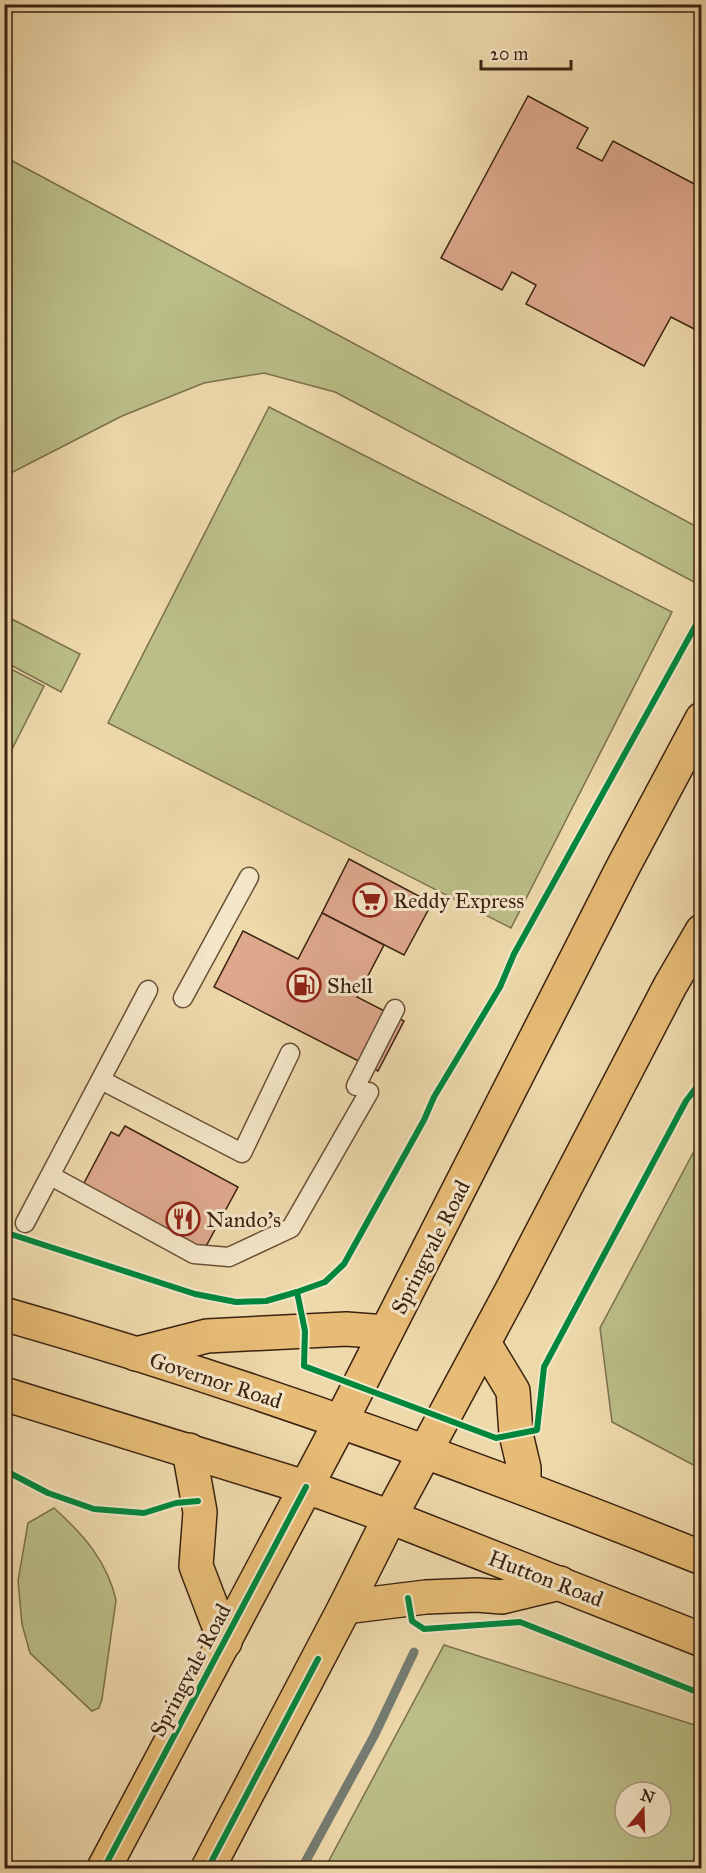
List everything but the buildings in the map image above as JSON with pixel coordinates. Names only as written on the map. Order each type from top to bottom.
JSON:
[{"type":"main road","name":"Springvale Road","points":[[104,1869],[341,1422],[623,867],[702,719]]},
{"type":"main road","points":[[208,1869],[627,1065],[702,931]]},
{"type":"main road","name":"Governor Road","points":[[4,1314],[136,1354],[425,1451]]},
{"type":"main road","points":[[136,1354],[207,1336],[346,1329],[386,1332]]},
{"type":"main road","points":[[484,1343],[513,1391],[516,1434],[524,1468],[524,1487]]},
{"type":"main road","points":[[4,1394],[189,1450],[390,1516]]},
{"type":"main road","points":[[189,1450],[200,1512],[196,1566],[225,1642]]},
{"type":"main road","points":[[425,1451],[524,1487],[702,1558]]},
{"type":"main road","name":"Hutton Road","points":[[390,1516],[702,1640]]},
{"type":"main road","points":[[345,1607],[426,1597],[477,1594],[502,1597],[560,1583]]},
{"type":"lane","points":[[183,998],[249,877]]},
{"type":"lane","points":[[25,1223],[148,990]]},
{"type":"lane","points":[[51,1176],[194,1254],[229,1257],[291,1228],[362,1089],[395,1009]]},
{"type":"lane","points":[[101,1080],[242,1153],[290,1053]]},
{"type":"green space","points":[[5,157],[701,529],[701,567],[694,582],[335,392],[264,373],[204,383],[122,416],[5,476]]},
{"type":"green space","points":[[269,407],[672,612],[511,928],[108,723]]},
{"type":"green space","points":[[4,615],[80,654],[61,692],[5,662]]},
{"type":"green space","points":[[5,666],[44,686],[5,763]]},
{"type":"green space","points":[[701,1138],[701,1469],[612,1422],[600,1328]]},
{"type":"green space","points":[[54,1508],[75,1528],[92,1549],[107,1573],[116,1600],[102,1699],[99,1708],[92,1711],[30,1653],[22,1624],[18,1581],[28,1523]]},
{"type":"green space","points":[[444,1645],[701,1727],[701,1868],[325,1868]]},
{"type":"waterway","points":[[4,19],[12,4]]},
{"type":"waterway","points":[[302,1868],[374,1736],[414,1652]]},
{"type":"cycle path","points":[[4,1232],[195,1294],[236,1302],[266,1301],[325,1282],[344,1264],[424,1120],[434,1097],[500,987],[514,954],[702,614]]},
{"type":"cycle path","points":[[297,1292],[305,1331],[304,1366],[496,1438],[537,1430],[544,1367],[686,1101],[702,1080]]},
{"type":"cycle path","points":[[4,1470],[48,1493],[94,1509],[144,1513],[176,1503],[198,1501]]},
{"type":"cycle path","points":[[104,1868],[306,1487]]},
{"type":"cycle path","points":[[408,1598],[412,1621],[424,1629],[520,1622],[702,1694]]},
{"type":"cycle path","points":[[208,1868],[318,1659]]},
{"type":"place","name":"Reddy Express","points":[[370,900]]},
{"type":"place","name":"Shell","points":[[304,985]]},
{"type":"place","name":"Nando's","points":[[183,1219]]}]
